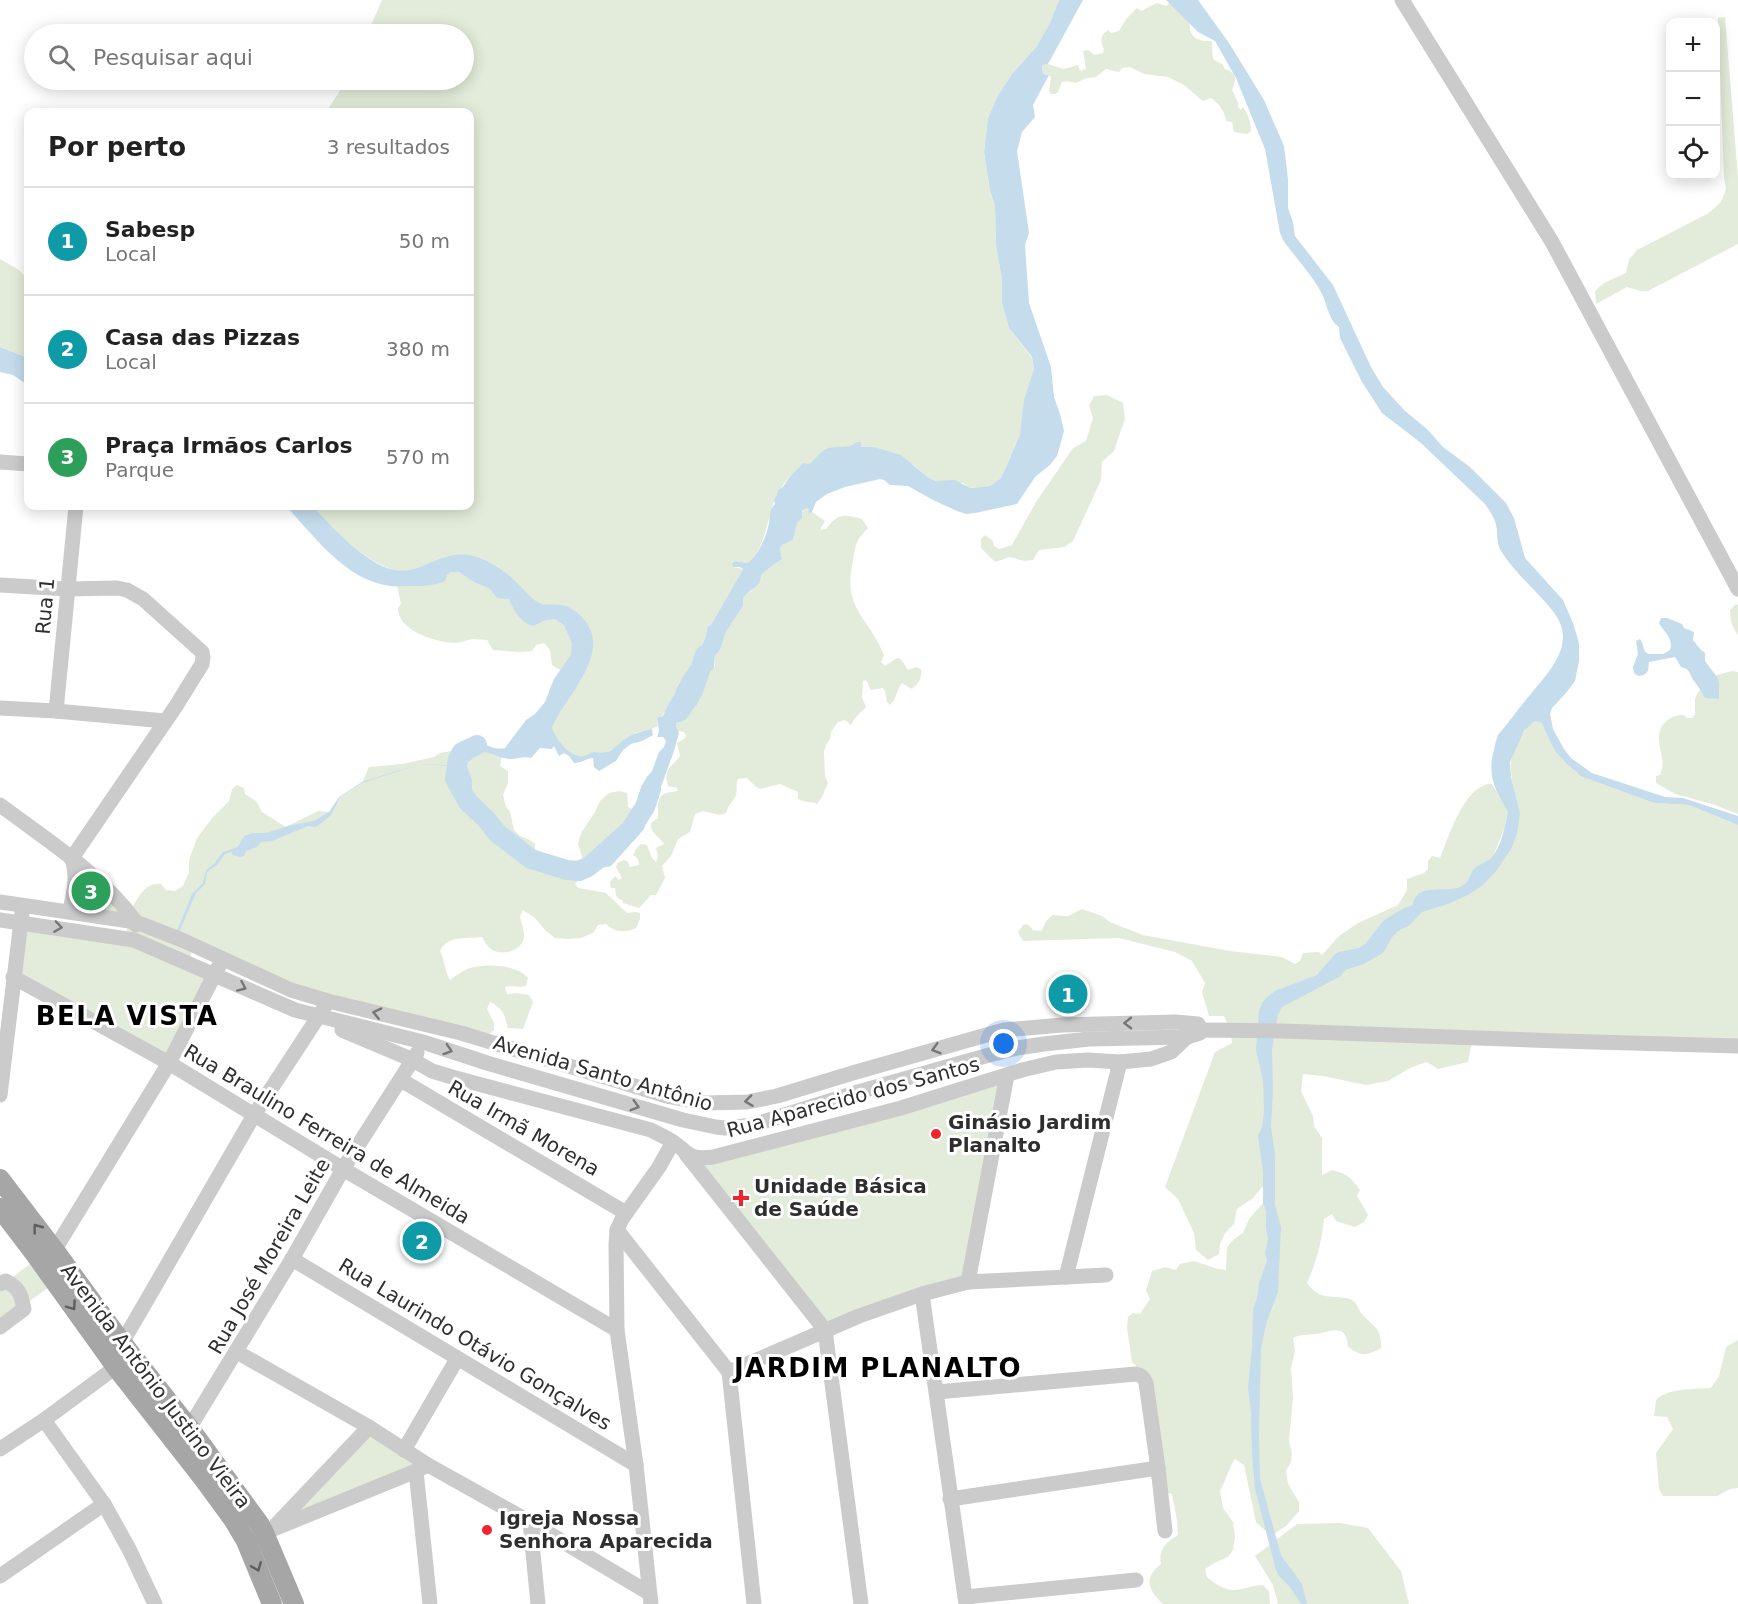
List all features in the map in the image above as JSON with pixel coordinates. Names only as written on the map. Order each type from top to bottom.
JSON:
[{"type":"main road","name":"Avenida Antônio Justino Vieira","points":[[0,1179],[116,1367],[184,1437],[268,1531],[294,1604]]},
{"type":"main road","name":"Avenida Antônio Justino Vieira","points":[[0,1208],[50,1258],[122,1343],[184,1437],[203,1478],[246,1541],[272,1604]]},
{"type":"street","points":[[1402,0],[1552,242],[1738,590]]},
{"type":"street","points":[[0,462],[24,464]]},
{"type":"street","name":"Rua 1","points":[[56,711],[76,510]]},
{"type":"street","points":[[0,585],[68,589],[117,588],[134,593],[202,652],[202,664],[72,858]]},
{"type":"street","points":[[0,708],[165,721]]},
{"type":"street","points":[[0,805],[72,858],[129,913],[136,922],[134,940]]},
{"type":"street","points":[[70,911],[76,872],[72,858]]},
{"type":"street","name":"Avenida Santo Antônio","points":[[0,902],[136,922],[182,940],[291,990],[461,1033],[667,1096],[705,1103],[730,1103],[777,1096],[1004,1030],[1062,1024],[1187,1029],[1197,1035],[1202,1030],[1251,1030],[1738,1046]]},
{"type":"street","points":[[0,1095],[23,904]]},
{"type":"street","name":"Avenida Santo Antônio","points":[[0,920],[134,940],[281,1005],[318,1018],[423,1042],[683,1120],[725,1128],[753,1125],[858,1092],[1017,1048],[1187,1029]]},
{"type":"street","points":[[50,1258],[169,1063],[222,959]]},
{"type":"street","name":"Rua Braulino Ferreira de Almeida","points":[[13,977],[169,1063],[343,1169],[617,1330]]},
{"type":"street","points":[[0,1449],[116,1367],[122,1343],[254,1115],[328,1001]]},
{"type":"street","points":[[318,1018],[413,1060],[432,1071],[651,1130],[673,1142],[686,1154],[825,1330],[861,1604]]},
{"type":"street","name":"Rua José Moreira Leite","points":[[184,1437],[237,1352],[343,1169],[401,1080],[432,1026]]},
{"type":"street","name":"Rua Aparecido dos Santos","points":[[686,1154],[700,1158],[713,1157],[901,1108],[1056,1062],[1088,1060],[1120,1062],[1151,1059],[1171,1052],[1187,1029]]},
{"type":"street","points":[[1066,1277],[1120,1062]]},
{"type":"street","points":[[968,1282],[1007,1075]]},
{"type":"street","name":"Rua Irmã Morena","points":[[401,1080],[626,1213]]},
{"type":"street","points":[[650,1598],[636,1465],[617,1330],[615,1260],[617,1230],[673,1142]]},
{"type":"street","points":[[617,1230],[729,1372],[754,1604]]},
{"type":"street","name":"Rua Laurindo Otávio Gonçalves","points":[[292,1259],[636,1465]]},
{"type":"street","points":[[729,1372],[859,1316],[922,1294],[968,1282],[1106,1275]]},
{"type":"street","points":[[0,1284],[6,1281],[19,1290],[24,1309],[0,1327]]},
{"type":"street","points":[[922,1294],[965,1601],[1136,1580]]},
{"type":"street","points":[[237,1352],[369,1427],[404,1450],[422,1468],[530,1522],[650,1598]]},
{"type":"street","points":[[404,1450],[457,1359]]},
{"type":"street","points":[[937,1392],[1136,1374],[1144,1378],[1165,1531]]},
{"type":"street","points":[[44,1420],[104,1504],[129,1549],[151,1602]]},
{"type":"street","points":[[268,1531],[369,1427]]},
{"type":"street","points":[[246,1541],[422,1468]]},
{"type":"street","points":[[422,1468],[430,1604]]},
{"type":"street","points":[[950,1499],[1158,1468]]},
{"type":"street","points":[[0,1576],[104,1504]]},
{"type":"street","points":[[530,1522],[538,1604]]},
{"type":"green space","points":[[382,0],[1059,0],[1050,23],[1037,46],[1012,74],[998,95],[988,118],[984,152],[990,191],[995,206],[996,246],[1002,279],[1002,303],[1009,328],[1032,358],[1034,369],[1020,434],[1001,478],[990,486],[969,488],[963,483],[936,481],[914,465],[874,447],[861,447],[861,443],[848,447],[827,448],[809,464],[800,466],[787,479],[773,503],[763,539],[755,556],[748,563],[735,561],[733,567],[743,569],[711,625],[707,627],[700,651],[657,722],[658,726],[635,733],[605,753],[594,752],[585,756],[577,756],[562,747],[552,727],[549,691],[560,670],[552,665],[550,650],[544,643],[536,645],[532,651],[519,652],[493,650],[487,640],[473,639],[457,643],[428,638],[419,634],[404,623],[400,616],[398,608],[401,604],[393,570],[359,551],[317,510],[474,510],[474,108],[329,108],[340,90],[474,90],[474,24],[371,24]]},
{"type":"green space","points":[[1173,0],[1190,9],[1191,33],[1198,39],[1212,41],[1214,60],[1233,74],[1235,81],[1232,90],[1238,107],[1241,110],[1243,107],[1248,115],[1251,131],[1247,134],[1234,132],[1232,122],[1226,121],[1221,108],[1211,98],[1203,101],[1184,85],[1168,77],[1144,74],[1130,67],[1122,68],[1119,72],[1106,69],[1096,77],[1076,83],[1062,82],[1058,92],[1051,94],[1049,91],[1051,77],[1043,74],[1042,65],[1048,64],[1064,69],[1078,65],[1080,71],[1086,69],[1083,51],[1087,50],[1094,55],[1103,53],[1102,39],[1105,32],[1119,31],[1126,19],[1137,8],[1141,11],[1157,3],[1166,6]]},
{"type":"green space","points":[[1725,17],[1738,177],[1738,244],[1648,291],[1627,287],[1596,304],[1595,291],[1604,283],[1626,273],[1629,260],[1637,250],[1709,213],[1721,202],[1726,189],[1720,71],[1720,18],[1718,18]]},
{"type":"green space","points":[[0,259],[24,275],[24,356],[0,347]]},
{"type":"green space","points":[[1107,395],[1123,403],[1125,419],[1114,451],[1102,462],[1101,480],[1073,541],[1064,547],[1039,550],[1033,560],[1024,561],[1010,557],[995,562],[981,548],[981,539],[985,535],[999,549],[1012,545],[1036,502],[1073,448],[1086,441],[1093,418],[1089,406],[1094,396]]},
{"type":"green space","points":[[807,508],[809,512],[825,521],[820,530],[826,529],[834,520],[842,516],[862,519],[868,528],[858,540],[855,550],[851,577],[854,602],[884,655],[881,662],[885,666],[897,658],[901,659],[908,670],[916,667],[921,669],[920,680],[912,689],[902,683],[890,705],[883,688],[871,690],[866,680],[863,681],[862,697],[866,707],[851,725],[845,720],[838,722],[826,745],[825,776],[828,783],[817,804],[798,799],[798,792],[780,784],[760,789],[747,778],[738,779],[736,795],[726,813],[720,815],[703,811],[695,814],[690,832],[678,839],[671,856],[662,866],[665,878],[656,895],[651,895],[639,908],[623,903],[617,897],[615,888],[611,888],[610,882],[615,876],[619,880],[622,878],[616,867],[617,863],[624,860],[630,867],[639,865],[638,859],[633,855],[641,844],[647,845],[656,862],[658,856],[656,848],[664,844],[654,833],[651,823],[658,818],[658,804],[661,797],[666,793],[678,791],[677,788],[668,786],[666,776],[680,756],[677,743],[686,735],[678,731],[676,726],[695,694],[691,683],[705,676],[715,666],[714,657],[720,650],[726,632],[743,606],[743,598],[754,588],[765,570],[782,559],[780,549],[782,545],[793,540],[799,518]]},
{"type":"green space","points":[[1736,604],[1738,605],[1738,635],[1730,614],[1730,610]]},
{"type":"green space","points":[[1732,671],[1738,672],[1738,814],[1675,794],[1656,783],[1656,776],[1660,775],[1663,765],[1659,740],[1662,725],[1678,715],[1692,718],[1695,715],[1695,699],[1698,692],[1717,675]]},
{"type":"green space","points":[[1535,721],[1542,723],[1557,753],[1580,776],[1654,803],[1689,805],[1738,825],[1738,1042],[1472,1041],[1468,1062],[1438,1069],[1427,1062],[1412,1067],[1388,1081],[1366,1085],[1303,1074],[1301,1091],[1313,1116],[1314,1126],[1322,1138],[1322,1175],[1332,1170],[1351,1179],[1360,1190],[1357,1196],[1368,1215],[1364,1222],[1355,1227],[1336,1221],[1332,1214],[1324,1219],[1318,1252],[1307,1283],[1319,1294],[1346,1298],[1354,1302],[1378,1331],[1381,1348],[1361,1354],[1348,1347],[1344,1334],[1337,1330],[1293,1338],[1295,1351],[1291,1368],[1293,1398],[1289,1441],[1292,1453],[1291,1462],[1286,1471],[1288,1484],[1299,1502],[1299,1511],[1286,1526],[1275,1533],[1268,1533],[1256,1522],[1244,1465],[1235,1459],[1220,1491],[1223,1508],[1233,1522],[1235,1537],[1233,1550],[1228,1557],[1205,1569],[1207,1577],[1219,1586],[1230,1590],[1263,1585],[1269,1591],[1270,1604],[1163,1604],[1151,1589],[1150,1579],[1155,1569],[1161,1564],[1160,1559],[1164,1547],[1178,1535],[1177,1520],[1172,1494],[1156,1489],[1151,1477],[1139,1369],[1132,1362],[1127,1328],[1128,1317],[1133,1313],[1140,1314],[1150,1299],[1146,1290],[1152,1271],[1165,1267],[1176,1270],[1180,1264],[1194,1261],[1226,1270],[1227,1247],[1243,1233],[1249,1219],[1263,1203],[1273,1174],[1253,1198],[1237,1209],[1234,1224],[1225,1233],[1220,1244],[1219,1254],[1208,1260],[1196,1250],[1194,1233],[1178,1199],[1165,1187],[1215,1052],[1232,1043],[1231,1032],[1224,1016],[1209,1016],[1202,992],[1205,983],[1192,961],[1175,952],[1119,938],[1023,941],[1018,932],[1024,924],[1029,925],[1033,930],[1041,931],[1053,915],[1068,916],[1082,909],[1143,935],[1230,951],[1282,957],[1295,964],[1300,961],[1303,953],[1319,952],[1322,955],[1339,936],[1358,923],[1398,905],[1407,890],[1407,879],[1424,873],[1428,869],[1428,861],[1432,856],[1440,858],[1462,807],[1475,791],[1489,784],[1492,784],[1508,812],[1494,854],[1520,813],[1513,787],[1511,764],[1517,742],[1524,731]]},
{"type":"green space","points":[[462,749],[483,750],[502,756],[500,766],[508,771],[508,783],[503,795],[514,830],[535,844],[538,861],[548,865],[579,871],[584,863],[578,844],[581,833],[600,801],[609,793],[619,791],[627,793],[628,807],[641,813],[644,829],[611,866],[592,870],[575,884],[578,888],[606,893],[627,913],[640,913],[636,928],[620,931],[606,924],[598,925],[593,933],[581,938],[555,938],[535,918],[523,910],[520,916],[524,933],[523,940],[521,945],[512,951],[495,951],[482,937],[452,940],[447,942],[440,951],[450,980],[474,967],[508,967],[523,973],[528,978],[526,986],[505,987],[507,994],[529,995],[533,1002],[523,1029],[508,1028],[503,1012],[490,1002],[487,1009],[494,1023],[494,1030],[489,1034],[328,1001],[194,945],[188,963],[214,975],[169,1063],[13,977],[21,922],[126,938],[128,921],[70,911],[72,858],[129,913],[142,893],[150,886],[161,884],[166,890],[175,891],[183,886],[189,872],[189,860],[197,838],[229,801],[232,789],[237,785],[244,788],[245,794],[256,801],[262,812],[286,827],[318,811],[331,812],[340,797],[362,783],[369,767],[402,764]]},
{"type":"green space","points":[[1003,1079],[966,1279],[826,1327],[694,1160]]},
{"type":"green space","points":[[35,1260],[52,1285],[0,1322],[0,1287]]},
{"type":"green space","points":[[1738,1340],[1738,1488],[1730,1489],[1717,1496],[1663,1496],[1659,1489],[1656,1453],[1673,1429],[1667,1417],[1654,1416],[1656,1401],[1673,1391],[1711,1388],[1719,1376],[1726,1347]]},
{"type":"green space","points":[[370,1434],[423,1467],[277,1524]]},
{"type":"green space","points":[[1340,1523],[1368,1528],[1401,1571],[1409,1604],[1278,1604],[1273,1585],[1255,1556],[1297,1524]]},
{"type":"water","points":[[1059,0],[1083,0],[1048,64],[1042,65],[1043,74],[1049,75],[1033,105],[1035,117],[1022,132],[1017,151],[1029,233],[1025,245],[1029,303],[1051,367],[1054,397],[1064,431],[1057,456],[1050,465],[1035,477],[1017,504],[975,513],[966,514],[957,511],[908,486],[890,485],[880,479],[845,487],[827,494],[816,502],[812,512],[808,513],[807,508],[802,511],[802,518],[797,523],[793,540],[782,545],[780,549],[782,559],[761,575],[757,585],[743,598],[743,606],[726,632],[720,650],[714,657],[713,669],[703,681],[693,680],[691,683],[698,702],[696,706],[688,706],[677,722],[679,733],[674,751],[644,829],[611,866],[599,868],[581,878],[570,878],[549,875],[521,863],[461,805],[455,779],[456,767],[427,764],[456,766],[464,746],[471,739],[492,747],[505,748],[526,720],[535,714],[545,702],[554,679],[571,655],[572,643],[564,625],[555,619],[533,626],[524,622],[509,599],[497,598],[491,590],[459,572],[450,572],[445,581],[436,584],[392,586],[374,582],[345,566],[332,555],[290,510],[317,510],[359,551],[369,559],[390,569],[411,569],[448,556],[469,555],[500,569],[539,603],[568,607],[583,618],[592,635],[592,652],[584,674],[552,727],[557,737],[569,751],[584,756],[593,752],[607,752],[626,738],[639,732],[652,729],[653,735],[631,744],[623,750],[616,761],[599,771],[594,767],[593,758],[574,763],[564,753],[559,756],[554,746],[552,749],[540,748],[531,758],[506,759],[480,752],[466,763],[473,794],[481,809],[502,836],[516,848],[545,864],[579,871],[589,854],[605,840],[630,830],[645,807],[645,801],[639,794],[666,741],[663,737],[657,737],[659,731],[657,718],[663,716],[679,684],[701,649],[707,627],[711,625],[743,569],[733,567],[732,564],[735,561],[748,563],[756,555],[766,534],[778,490],[803,463],[809,464],[828,448],[847,447],[861,442],[861,447],[874,447],[901,455],[936,481],[955,480],[970,488],[990,486],[1001,478],[1020,434],[1024,400],[1034,369],[1032,357],[1009,328],[1002,303],[1002,279],[996,246],[995,206],[990,191],[984,152],[988,118],[998,95],[1012,74],[1037,46],[1050,23]]},
{"type":"water","points":[[1166,0],[1198,0],[1229,43],[1264,100],[1284,146],[1288,179],[1288,208],[1295,236],[1333,285],[1371,367],[1383,387],[1443,447],[1470,467],[1506,503],[1514,518],[1525,558],[1563,600],[1579,643],[1579,661],[1575,681],[1552,708],[1550,714],[1553,729],[1564,749],[1571,758],[1592,773],[1665,797],[1683,798],[1738,816],[1738,825],[1689,805],[1654,803],[1580,776],[1557,753],[1542,723],[1535,721],[1524,731],[1510,762],[1511,777],[1520,813],[1517,834],[1511,849],[1497,870],[1483,885],[1468,895],[1422,912],[1410,925],[1393,936],[1383,953],[1364,964],[1345,970],[1341,976],[1282,1007],[1278,1015],[1272,1049],[1271,1127],[1275,1155],[1275,1205],[1281,1227],[1278,1292],[1267,1321],[1261,1348],[1260,1479],[1281,1555],[1302,1584],[1307,1604],[1301,1604],[1276,1570],[1255,1489],[1252,1454],[1248,1387],[1253,1309],[1267,1261],[1265,1253],[1268,1239],[1258,1136],[1264,1111],[1263,1080],[1256,1050],[1259,1011],[1262,1003],[1275,991],[1317,975],[1334,955],[1365,944],[1384,920],[1413,905],[1419,893],[1463,886],[1474,869],[1493,856],[1501,840],[1508,812],[1497,793],[1493,780],[1491,766],[1496,740],[1552,668],[1562,647],[1563,637],[1561,625],[1555,614],[1501,551],[1495,521],[1485,504],[1421,443],[1382,413],[1362,382],[1340,338],[1339,327],[1331,317],[1322,294],[1280,233],[1265,149],[1236,78],[1215,41],[1198,32]]},
{"type":"water","points":[[0,347],[24,356],[24,382],[13,375],[0,372]]},
{"type":"water","points":[[1661,618],[1682,624],[1684,628],[1694,632],[1693,640],[1705,653],[1705,661],[1719,682],[1719,699],[1705,698],[1688,670],[1681,667],[1675,657],[1649,662],[1648,671],[1644,675],[1638,676],[1634,673],[1633,667],[1638,654],[1636,641],[1640,639],[1648,654],[1663,654],[1670,650],[1670,639],[1659,623]]},
{"type":"water","points":[[419,766],[362,783],[340,797],[331,815],[316,827],[308,826],[272,841],[261,842],[257,847],[246,851],[244,856],[233,855],[231,852],[225,854],[217,865],[207,872],[205,884],[196,893],[177,937],[175,936],[192,894],[203,883],[206,870],[223,852],[238,847],[244,836],[314,821],[329,812],[339,797],[362,782],[403,769]]},
{"type":"waterway","points":[[679,712],[693,691],[705,655]]},
{"type":"waterway","points":[[477,745],[462,752],[458,759],[455,779],[468,802],[497,833],[531,859],[567,870],[579,871],[588,867],[630,830],[645,807],[651,789]]},
{"type":"place","name":"Praça Irmãos Carlos","points":[[91,891]]},
{"type":"place","name":"Sabesp","points":[[1068,994]]},
{"type":"place","name":"Ginásio Jardim Planalto","points":[[936,1134]]},
{"type":"place","name":"Unidade Básica de Saúde","points":[[741,1198]]},
{"type":"place","name":"Casa das Pizzas","points":[[422,1241]]},
{"type":"place","name":"Igreja Nossa Senhora Aparecida","points":[[487,1530]]},
{"type":"district","name":"BELA VISTA","points":[[127,1016]]},
{"type":"district","name":"JARDIM PLANALTO","points":[[878,1368]]}]
